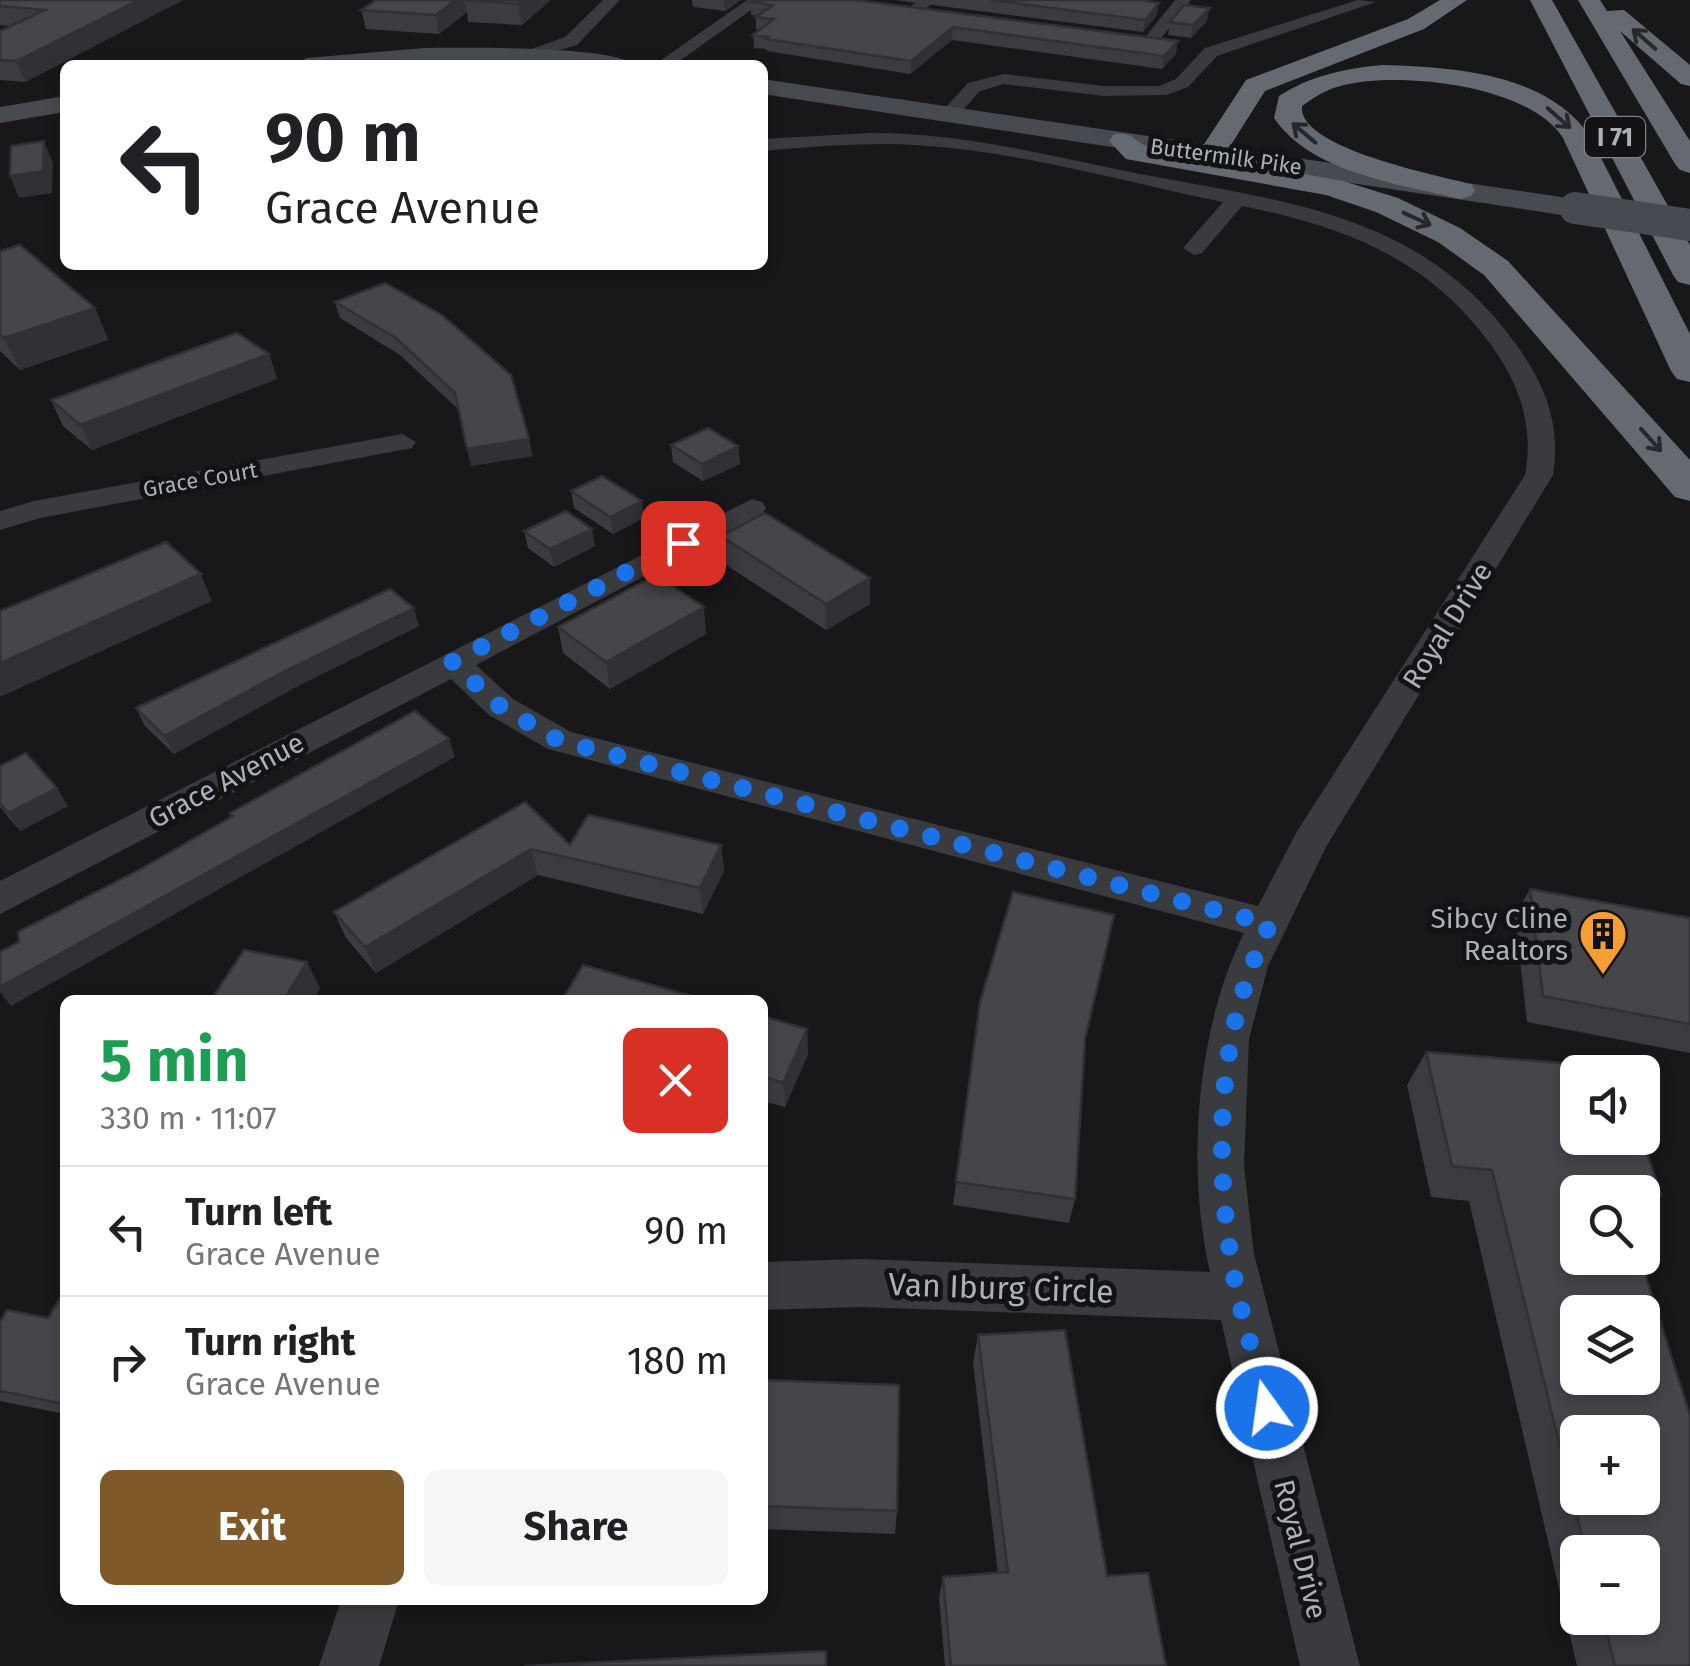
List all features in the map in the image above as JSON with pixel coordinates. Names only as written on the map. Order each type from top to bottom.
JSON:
[{"type":"highway","points":[[1211,154],[1256,86],[1416,24],[1456,0]]},
{"type":"highway","name":"I 71","points":[[1541,0],[1690,274]]},
{"type":"highway","name":"I 71","points":[[1589,0],[1690,164]]},
{"type":"highway","points":[[1598,0],[1690,78]]},
{"type":"highway","points":[[1460,190],[1321,146],[1306,138],[1288,118],[1288,102],[1306,88],[1331,80],[1400,74],[1486,85],[1557,113],[1577,138],[1690,370]]},
{"type":"highway","points":[[1123,141],[1136,153],[1332,187],[1387,205],[1449,235],[1496,268],[1690,488]]},
{"type":"main road","points":[[365,60],[412,56],[581,60]]},
{"type":"main road","name":"Buttermilk Pike","points":[[768,87],[1690,225]]},
{"type":"main road","points":[[0,115],[60,105]]},
{"type":"street","points":[[521,56],[571,41],[612,0]]},
{"type":"street","points":[[565,58],[628,0]]},
{"type":"street","points":[[670,60],[756,0]]},
{"type":"street","points":[[1150,41],[1183,0]]},
{"type":"street","points":[[948,115],[974,87],[1004,79],[1104,91],[1161,91],[1182,83],[1202,58],[1216,50],[1368,2]]},
{"type":"street","points":[[1130,38],[1178,45]]},
{"type":"street","name":"Royal Drive","points":[[768,145],[862,139],[937,141],[987,148],[1236,200],[1350,230],[1415,260],[1446,280],[1483,316],[1530,386],[1543,427],[1544,453],[1539,476],[1309,843],[1248,966],[1228,1039],[1221,1166],[1230,1254],[1330,1666]]},
{"type":"street","points":[[1194,248],[1236,200]]},
{"type":"street","name":"Grace Court","points":[[0,521],[34,510],[402,442]]},
{"type":"street","name":"Grace Avenue","points":[[0,899],[752,508]]},
{"type":"street","points":[[452,662],[501,707],[560,741],[1270,924]]},
{"type":"street","name":"Van Iburg Circle","points":[[768,1286],[861,1283],[1240,1297]]},
{"type":"street","points":[[349,1666],[368,1605]]},
{"type":"building","points":[[0,0],[139,0],[16,61],[0,60],[0,31],[45,10],[0,6]]},
{"type":"building","points":[[376,0],[455,0],[436,15],[361,10]]},
{"type":"building","points":[[464,0],[523,0],[518,4]]},
{"type":"building","points":[[855,0],[1178,41],[1164,56],[953,27],[911,61],[753,35],[774,19],[756,17],[773,5],[750,2]]},
{"type":"building","points":[[990,0],[1142,0],[1159,3],[1145,20]]},
{"type":"building","points":[[1184,5],[1210,8],[1193,25],[1170,22]]},
{"type":"building","points":[[44,141],[43,171],[10,176],[11,146]]},
{"type":"building","points":[[20,245],[95,308],[4,338],[0,334],[0,251]]},
{"type":"building","points":[[385,283],[442,315],[511,375],[529,439],[467,449],[455,393],[396,338],[335,302]]},
{"type":"building","points":[[237,333],[269,354],[80,425],[51,400]]},
{"type":"building","points":[[708,428],[738,446],[702,464],[671,445]]},
{"type":"building","points":[[602,476],[642,501],[610,517],[571,491]]},
{"type":"building","points":[[566,511],[592,529],[550,549],[524,531]]},
{"type":"building","points":[[765,513],[870,578],[826,604],[721,536]]},
{"type":"building","points":[[166,542],[201,574],[0,663],[0,611]]},
{"type":"building","points":[[656,575],[704,607],[606,662],[558,627]]},
{"type":"building","points":[[390,589],[414,608],[164,736],[136,708]]},
{"type":"building","points":[[415,711],[449,739],[0,987],[0,952],[19,942],[18,932],[139,870],[233,816],[230,813]]},
{"type":"building","points":[[26,753],[57,788],[8,813],[0,803],[0,766]]},
{"type":"building","points":[[525,802],[570,845],[588,815],[721,845],[700,888],[531,849],[365,947],[334,912]]},
{"type":"building","name":"Sibcy Cline Realtors","points":[[1530,889],[1690,918],[1690,1024],[1543,996]]},
{"type":"building","points":[[1013,892],[1114,915],[1085,1039],[1075,1199],[956,1182],[980,1002]]},
{"type":"building","points":[[244,950],[307,962],[287,995],[214,995]]},
{"type":"building","points":[[583,965],[688,995],[565,995]]},
{"type":"building","points":[[768,1018],[807,1029],[783,1083],[768,1078]]},
{"type":"building","points":[[1426,1052],[1560,1063],[1560,1155],[1648,1155],[1654,1175],[1560,1175],[1560,1275],[1645,1275],[1652,1295],[1560,1295],[1560,1395],[1660,1395],[1660,1321],[1690,1415],[1690,1666],[1615,1666],[1607,1635],[1660,1635],[1660,1535],[1582,1535],[1577,1515],[1660,1515],[1660,1415],[1560,1415],[1560,1446],[1492,1170],[1452,1166]]},
{"type":"building","points":[[60,1298],[60,1403],[0,1391],[0,1322],[7,1310],[48,1318]]},
{"type":"building","points":[[1065,1330],[1107,1576],[1148,1573],[1166,1666],[951,1666],[943,1577],[1008,1572],[978,1335]]},
{"type":"building","points":[[768,1380],[899,1385],[897,1511],[768,1506]]},
{"type":"building","points":[[826,1651],[826,1666],[524,1666]]},
{"type":"place","name":"Sibcy Cline Realtors","points":[[1603,976]]},
{"type":"route","points":[[683,543],[452,662],[501,707],[560,741],[1270,924],[1248,966],[1228,1039],[1221,1166],[1230,1254],[1267,1408]]}]
